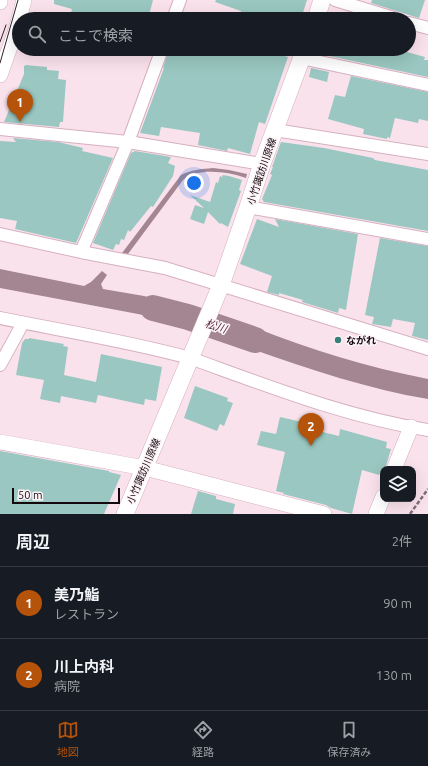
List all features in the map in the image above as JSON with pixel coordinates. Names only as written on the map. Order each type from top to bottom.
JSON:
[{"type":"main road","points":[[318,12],[322,0]]},
{"type":"main road","name":"小竹諏訪川原線","points":[[125,514],[219,289],[262,164],[302,56]]},
{"type":"street","points":[[21,12],[24,0]]},
{"type":"street","points":[[176,12],[180,0]]},
{"type":"street","points":[[335,0],[374,12]]},
{"type":"street","points":[[416,25],[428,28]]},
{"type":"street","points":[[0,75],[12,41]]},
{"type":"street","points":[[82,252],[128,142],[159,56]]},
{"type":"street","points":[[315,56],[428,85]]},
{"type":"street","points":[[0,129],[128,142],[262,164]]},
{"type":"street","points":[[275,130],[428,154]]},
{"type":"street","points":[[248,208],[428,239]]},
{"type":"street","points":[[0,234],[165,268],[219,289],[428,349]]},
{"type":"street","points":[[0,318],[147,346],[190,358],[348,413],[428,430]]},
{"type":"street","points":[[0,365],[23,323]]},
{"type":"street","points":[[395,466],[411,427]]},
{"type":"street","points":[[0,442],[145,468],[324,514]]},
{"type":"street","points":[[376,514],[381,502]]},
{"type":"path","points":[[410,514],[428,489]]},
{"type":"shaded area","points":[[213,168],[247,174],[246,178],[231,174],[205,172],[197,173],[183,180],[128,254],[122,253],[181,175],[200,169]]},
{"type":"shaded area","name":"松川","points":[[0,269],[84,286],[91,282],[102,271],[107,275],[101,284],[103,289],[144,296],[191,309],[187,320],[184,320],[182,324],[138,314],[0,288]]},
{"type":"shaded area","name":"松川","points":[[223,320],[250,328],[251,326],[316,350],[360,363],[428,379],[428,399],[349,381],[221,338],[222,334],[220,333]]},
{"type":"building","points":[[54,0],[153,0],[150,12],[71,12],[72,9],[54,4]]},
{"type":"building","points":[[216,0],[307,0],[303,12],[241,12],[215,2]]},
{"type":"building","points":[[372,0],[425,0],[419,18],[416,17],[416,12],[400,12],[371,3]]},
{"type":"building","points":[[416,55],[425,57],[424,60],[428,60],[428,77],[329,56],[416,56]]},
{"type":"building","points":[[167,56],[288,57],[265,124],[259,122],[250,154],[228,148],[227,151],[198,145],[200,133],[161,127],[159,136],[140,133]]},
{"type":"building","points":[[24,66],[47,67],[47,70],[59,71],[58,79],[66,80],[63,122],[60,122],[59,127],[4,122],[24,74]]},
{"type":"building","points":[[311,68],[329,72],[327,82],[309,77]]},
{"type":"building","points":[[351,76],[428,92],[428,121],[419,119],[418,123],[395,118],[390,138],[387,137],[387,139],[363,134],[364,129],[328,119],[335,95],[345,97]]},
{"type":"building","points":[[13,138],[58,142],[83,148],[82,151],[113,158],[76,243],[15,229],[17,221],[0,218],[0,141],[16,142]]},
{"type":"building","points":[[281,142],[324,148],[428,170],[428,231],[264,202],[262,199],[272,175],[270,174]]},
{"type":"building","points":[[135,151],[171,157],[168,163],[175,166],[173,176],[153,207],[151,206],[130,232],[128,230],[124,240],[121,239],[119,245],[116,244],[113,250],[93,243],[131,153]]},
{"type":"building","points":[[223,175],[242,180],[239,190],[241,191],[228,227],[221,223],[220,224],[208,212],[204,224],[190,219],[195,205],[204,208],[190,195],[210,202],[216,182],[218,183],[220,176],[222,177]]},
{"type":"building","points":[[257,219],[279,227],[275,219],[358,234],[346,310],[339,308],[338,313],[302,302],[303,300],[279,293],[279,295],[267,292],[272,276],[240,264]]},
{"type":"building","points":[[380,238],[428,246],[428,340],[412,336],[415,323],[393,319],[391,327],[372,324],[374,317],[365,315]]},
{"type":"building","points":[[29,338],[64,344],[63,346],[68,347],[64,375],[96,382],[101,354],[162,367],[156,401],[145,399],[144,405],[98,395],[96,403],[61,396],[60,403],[40,399],[44,380],[16,375],[22,343],[25,339]]},
{"type":"building","points":[[195,386],[228,398],[227,401],[233,403],[224,426],[220,424],[217,431],[184,418]]},
{"type":"building","points":[[280,417],[315,425],[314,430],[339,436],[340,429],[387,442],[386,448],[391,449],[386,466],[380,466],[379,475],[362,470],[352,514],[276,491],[285,452],[257,445],[261,431],[276,434]]},
{"type":"building","points":[[0,451],[109,471],[121,475],[104,514],[0,514]]},
{"type":"building","points":[[198,491],[216,496],[216,499],[235,504],[233,514],[191,514]]},
{"type":"waterway","name":"松川","points":[[153,308],[188,317],[255,340]]},
{"type":"tram line","points":[[15,12],[18,0]]},
{"type":"tram line","points":[[0,63],[12,21]]},
{"type":"tram line","points":[[0,42],[6,25]]},
{"type":"place","name":"美乃鮨","points":[[20,122]]},
{"type":"place","name":"ながれ","points":[[338,340]]},
{"type":"place","name":"川上内科","points":[[311,446]]}]
